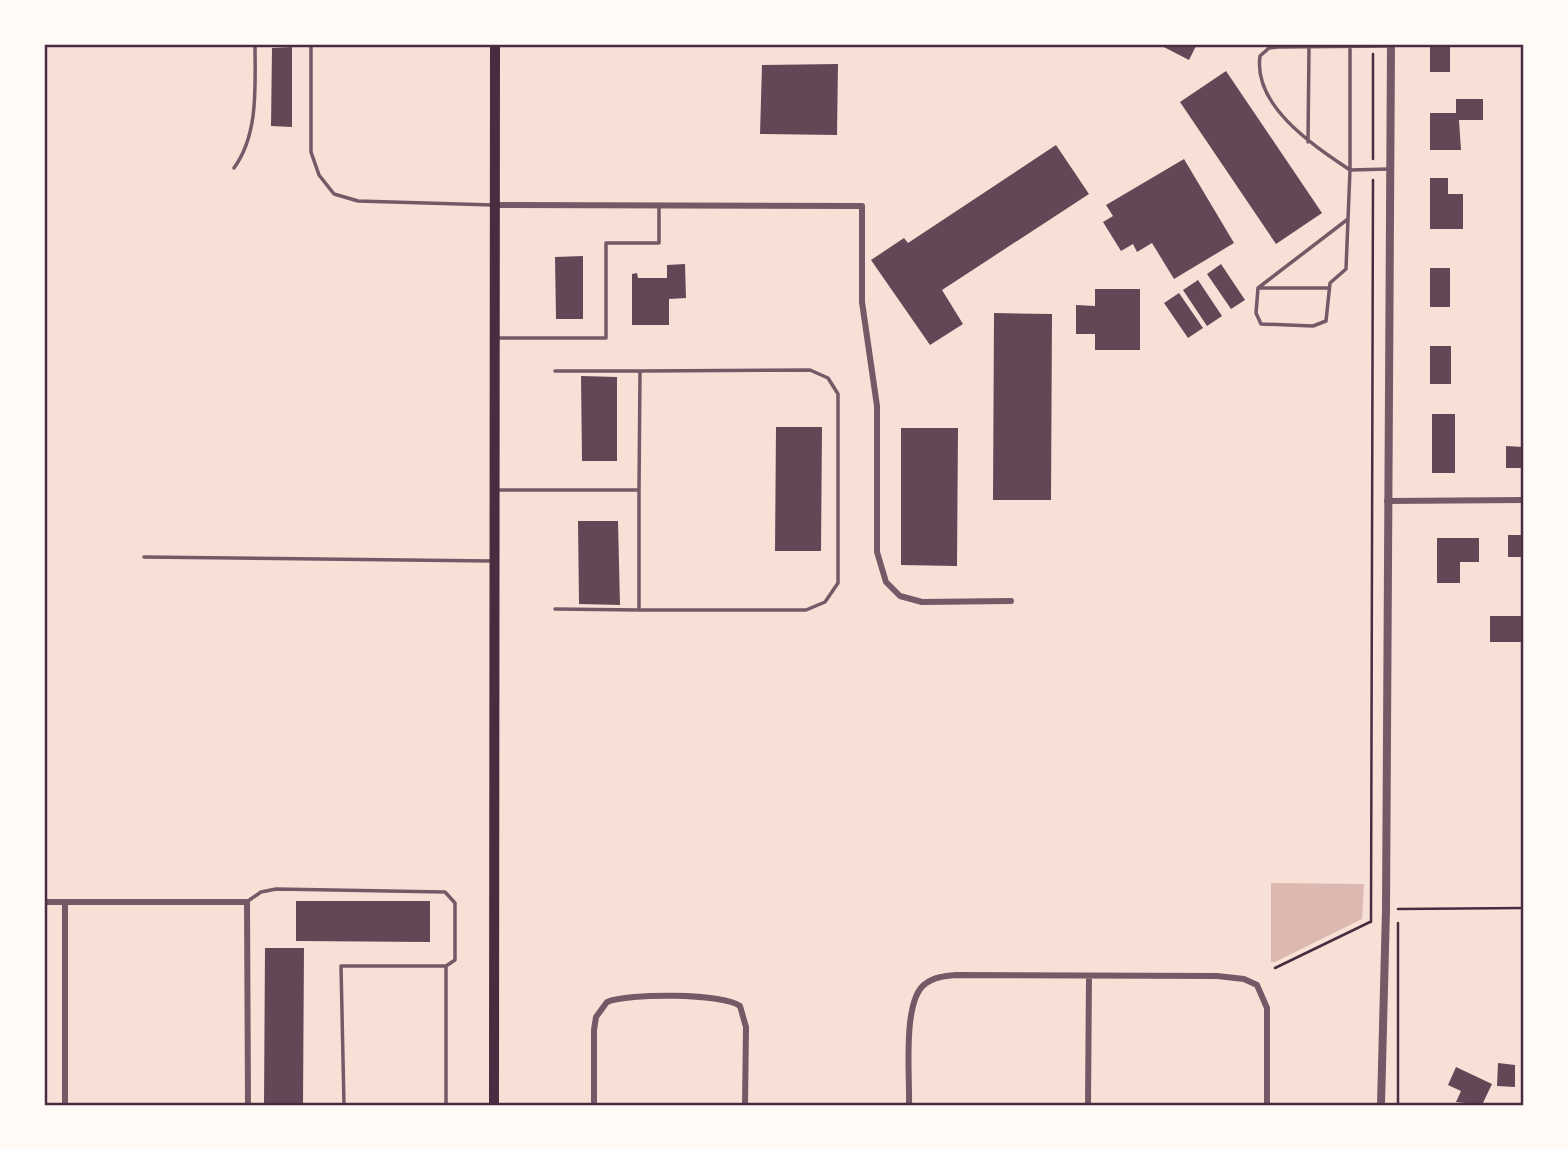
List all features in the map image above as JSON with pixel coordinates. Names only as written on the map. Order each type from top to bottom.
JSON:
[{"type":"main road","points":[[494,1105],[495,44]]},
{"type":"street","points":[[1381,1105],[1386,910],[1391,45]]},
{"type":"street","points":[[495,205],[862,206],[862,302],[877,406],[877,552],[886,582],[901,596],[922,603],[1011,601]]},
{"type":"street","points":[[1387,501],[1524,500]]},
{"type":"street","points":[[44,902],[247,902],[248,1105]]},
{"type":"street","points":[[65,903],[65,1105]]},
{"type":"street","points":[[909,1105],[912,1009],[916,994],[925,984],[939,977],[956,975],[1217,976],[1244,979],[1257,985],[1267,1008],[1267,1105]]},
{"type":"street","points":[[1088,1105],[1089,976]]},
{"type":"street","points":[[594,1105],[594,1030],[601,1007],[615,999],[675,998],[723,999],[740,1006],[746,1027],[745,1105]]},
{"type":"lane","points":[[234,168],[244,154],[250,136],[256,44]]},
{"type":"lane","points":[[311,44],[311,152],[319,175],[334,194],[358,201],[495,205]]},
{"type":"lane","points":[[1391,45],[1269,48],[1260,56],[1259,64],[1266,95],[1308,142],[1350,170],[1391,169]]},
{"type":"lane","points":[[1348,219],[1258,288],[1256,313],[1261,324],[1313,326],[1326,321],[1328,288],[1346,269],[1350,170],[1350,46]]},
{"type":"lane","points":[[1308,142],[1309,47]]},
{"type":"lane","points":[[495,338],[606,338],[606,243],[659,243],[659,206]]},
{"type":"lane","points":[[1258,288],[1328,288]]},
{"type":"lane","points":[[555,372],[810,370],[828,378],[838,394],[838,583],[825,602],[806,610],[555,610]]},
{"type":"lane","points":[[639,610],[640,371]]},
{"type":"lane","points":[[494,490],[639,490]]},
{"type":"lane","points":[[144,557],[494,561]]},
{"type":"lane","points":[[247,902],[261,892],[276,889],[444,892],[455,903],[455,960],[446,966],[341,966],[344,1105]]},
{"type":"lane","points":[[446,966],[446,1105]]},
{"type":"path","points":[[1275,968],[1373,922],[1373,46]]},
{"type":"path","points":[[1386,910],[1524,908]]},
{"type":"path","points":[[1398,1105],[1400,923]]},
{"type":"shaded area","points":[[1271,883],[1364,884],[1362,919],[1271,962]]},
{"type":"building","points":[[1158,44],[1197,44],[1189,60]]},
{"type":"building","points":[[1430,44],[1450,44],[1450,72],[1430,72]]},
{"type":"building","points":[[292,47],[292,127],[271,126],[272,48]]},
{"type":"building","points":[[838,64],[837,135],[760,134],[762,65]]},
{"type":"building","points":[[1226,71],[1322,213],[1276,244],[1180,102]]},
{"type":"building","points":[[1456,99],[1483,99],[1483,120],[1459,120],[1461,150],[1430,150],[1430,113],[1456,113]]},
{"type":"building","points":[[1056,145],[1089,194],[942,290],[963,324],[930,345],[871,260],[904,238],[908,243]]},
{"type":"building","points":[[1184,159],[1234,243],[1174,279],[1152,243],[1137,252],[1133,244],[1121,251],[1103,222],[1113,216],[1106,205]]},
{"type":"building","points":[[1430,178],[1448,178],[1448,194],[1463,194],[1463,229],[1430,229]]},
{"type":"building","points":[[583,256],[583,319],[556,319],[555,257]]},
{"type":"building","points":[[685,264],[686,298],[669,299],[669,325],[632,325],[632,274],[637,273],[638,278],[667,278],[667,265]]},
{"type":"building","points":[[1221,264],[1245,300],[1231,309],[1207,274]]},
{"type":"building","points":[[1430,268],[1450,268],[1450,307],[1430,307]]},
{"type":"building","points":[[1198,280],[1222,316],[1207,326],[1183,290]]},
{"type":"building","points":[[1095,289],[1140,289],[1140,350],[1095,350],[1095,334],[1076,334],[1076,305],[1095,306]]},
{"type":"building","points":[[1179,293],[1203,328],[1188,338],[1164,303]]},
{"type":"building","points":[[994,313],[1052,314],[1051,500],[993,500]]},
{"type":"building","points":[[1430,346],[1451,346],[1451,384],[1430,384]]},
{"type":"building","points":[[581,376],[617,377],[617,461],[582,461]]},
{"type":"building","points":[[1432,414],[1455,414],[1455,473],[1432,473]]},
{"type":"building","points":[[776,427],[822,427],[821,551],[775,551]]},
{"type":"building","points":[[901,428],[958,428],[957,566],[901,565]]},
{"type":"building","points":[[1506,446],[1524,447],[1524,468],[1506,468]]},
{"type":"building","points":[[578,521],[618,521],[620,605],[579,604]]},
{"type":"building","points":[[1508,535],[1524,535],[1524,557],[1508,557]]},
{"type":"building","points":[[1437,538],[1479,538],[1479,562],[1460,562],[1460,583],[1437,583]]},
{"type":"building","points":[[1490,616],[1524,616],[1524,642],[1490,642]]},
{"type":"building","points":[[296,901],[430,901],[430,942],[296,941]]},
{"type":"building","points":[[265,948],[304,948],[303,1104],[264,1104]]},
{"type":"building","points":[[1498,1063],[1515,1065],[1515,1087],[1497,1086]]},
{"type":"building","points":[[1456,1067],[1492,1084],[1482,1105],[1456,1102],[1461,1091],[1448,1085]]}]
